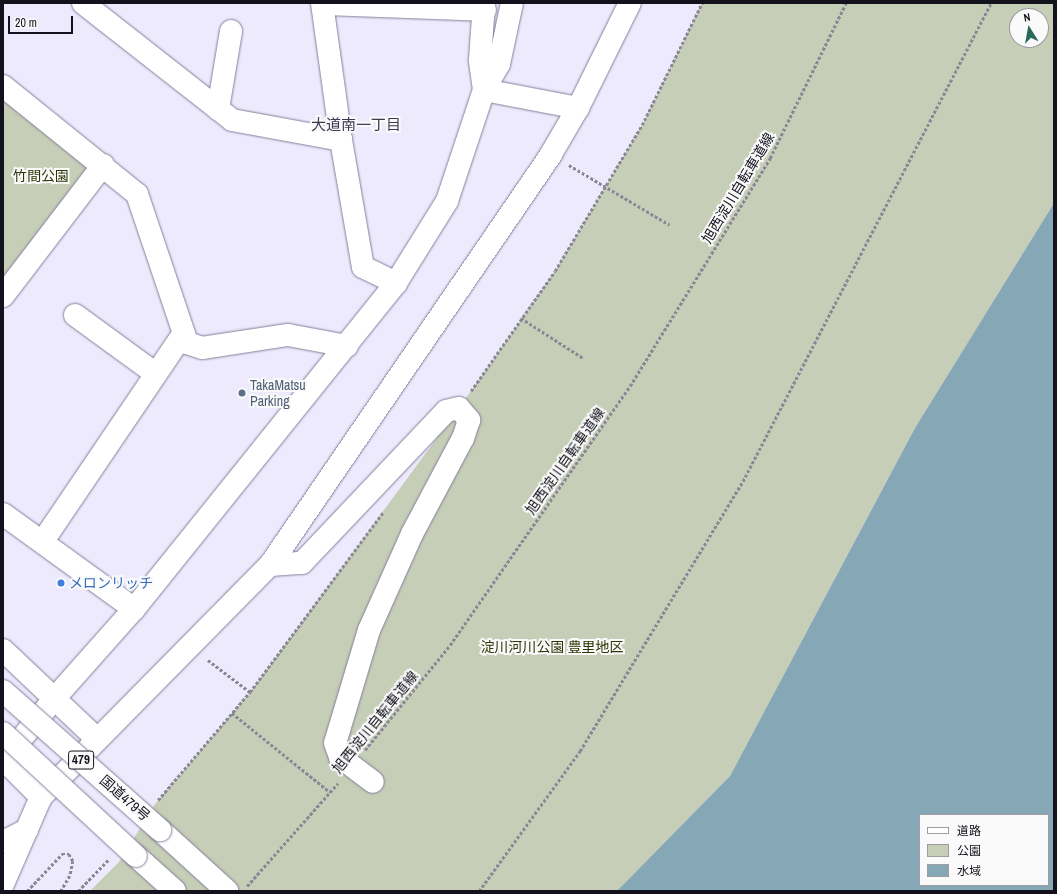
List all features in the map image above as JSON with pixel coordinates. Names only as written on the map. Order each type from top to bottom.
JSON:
[{"type":"main road","points":[[83,3],[232,120],[341,140]]},
{"type":"main road","points":[[396,283],[363,267],[341,140],[323,3],[484,6],[480,60],[484,90]]},
{"type":"main road","points":[[42,797],[4,760],[54,699],[134,609],[347,346],[396,283],[447,201],[484,90],[500,64],[512,3]]},
{"type":"main road","points":[[3,884],[42,797],[189,645],[270,565],[551,154],[578,108],[630,3]]},
{"type":"main road","points":[[218,109],[231,30]]},
{"type":"main road","points":[[3,86],[104,165],[137,194],[187,343],[202,348],[288,334],[347,346]]},
{"type":"main road","points":[[484,90],[578,108]]},
{"type":"main road","points":[[3,296],[104,165]]},
{"type":"main road","points":[[75,315],[156,374]]},
{"type":"main road","points":[[43,541],[184,333]]},
{"type":"main road","points":[[270,565],[302,563],[446,410],[459,408],[469,420],[463,438],[412,534],[369,630],[334,743],[340,757],[373,782]]},
{"type":"main road","points":[[3,514],[43,541],[134,609]]},
{"type":"main road","points":[[3,650],[97,739]]},
{"type":"main road","name":"国道479号","points":[[3,691],[227,891]]},
{"type":"main road","name":"479","points":[[3,733],[175,891]]},
{"type":"main road","points":[[3,842],[27,830]]},
{"type":"path","points":[[459,408],[554,270],[642,126],[702,3]]},
{"type":"path","name":"旭西淀川自転車道線","points":[[243,891],[352,766],[450,645],[630,386],[770,158],[846,3]]},
{"type":"path","points":[[479,891],[580,751],[745,477],[992,3]]},
{"type":"path","points":[[551,154],[670,225]]},
{"type":"path","points":[[521,318],[583,358]]},
{"type":"path","points":[[155,804],[250,692],[385,509]]},
{"type":"path","points":[[189,645],[250,692]]},
{"type":"path","points":[[232,713],[330,792]]},
{"type":"path","points":[[78,891],[115,853]]},
{"type":"path","points":[[27,891],[62,854],[69,854],[73,862],[61,891]]},
{"type":"green space","name":"淀川河川公園 豊里地区","points":[[702,3],[1054,3],[1054,203],[915,428],[730,776],[617,891],[90,891],[119,862],[155,804],[250,692],[459,408],[555,271],[642,125]]},
{"type":"green space","name":"竹間公園","points":[[3,99],[87,165],[89,176],[3,285]]},
{"type":"water","points":[[1054,203],[1054,891],[617,891],[730,776],[915,428]]},
{"type":"place","name":"TakaMatsu Parking","points":[[242,393]]},
{"type":"place","name":"メロンリッチ","points":[[61,583]]},
{"type":"district","name":"大道南一丁目","points":[[356,125]]}]
